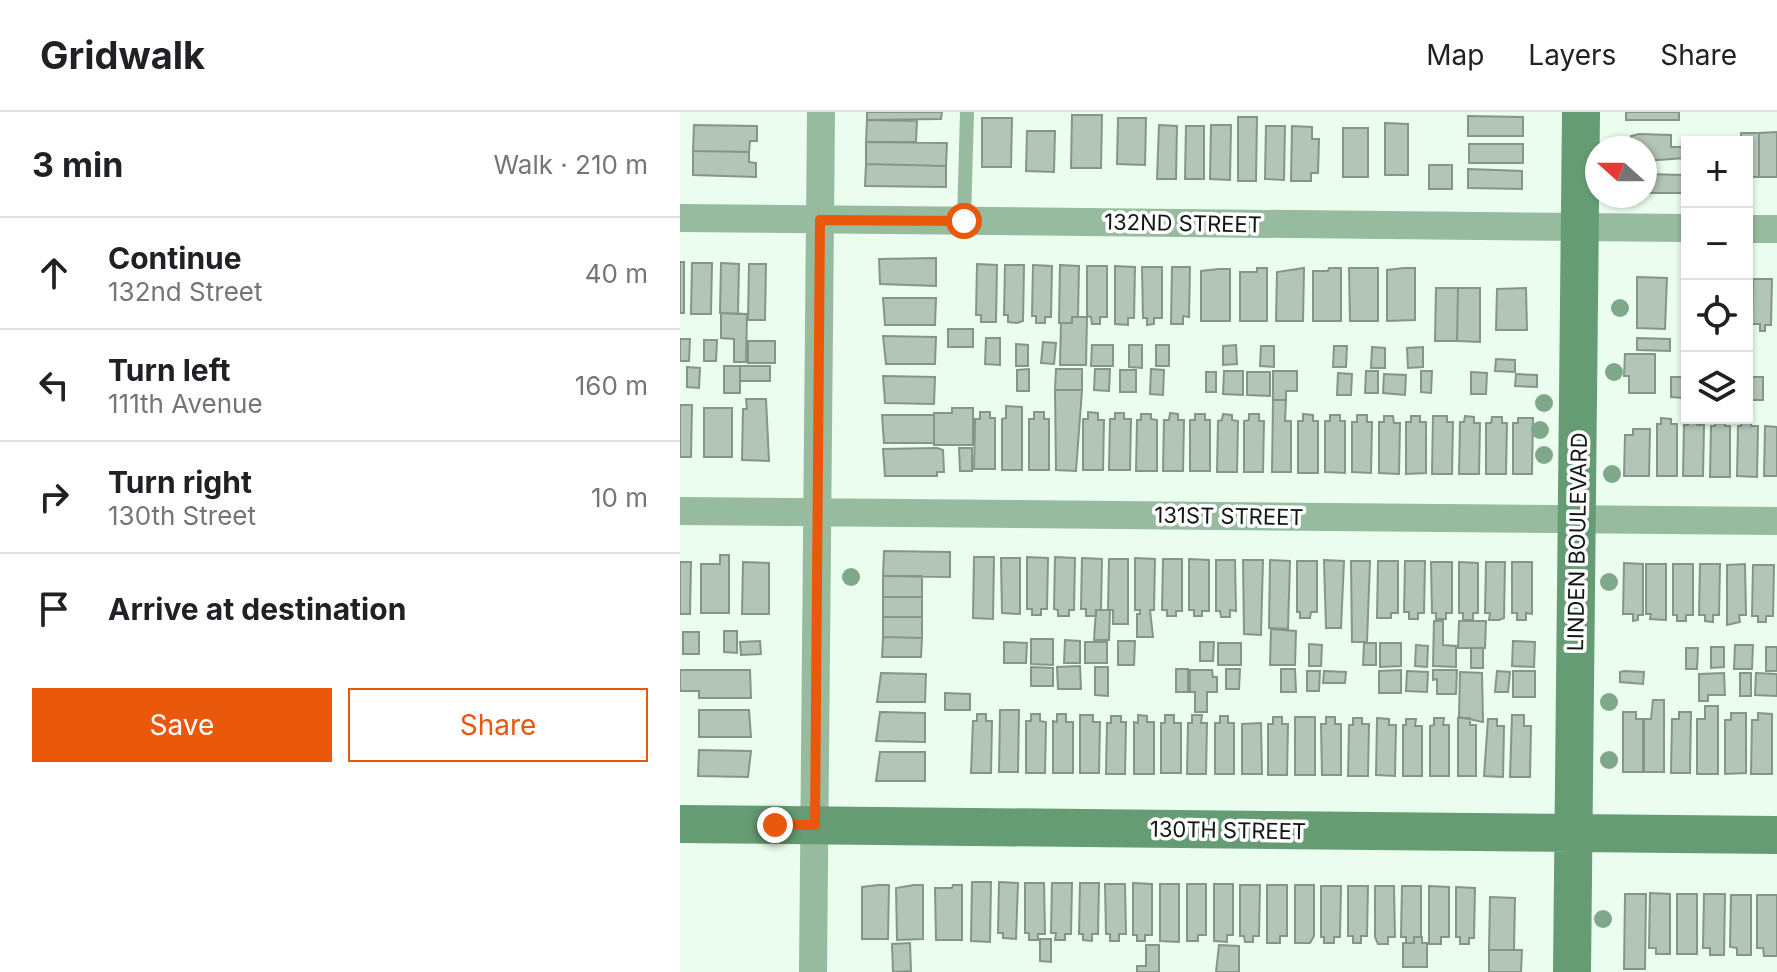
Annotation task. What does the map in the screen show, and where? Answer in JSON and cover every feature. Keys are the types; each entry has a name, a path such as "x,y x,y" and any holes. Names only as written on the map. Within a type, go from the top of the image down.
{"street":[{"path":"813,972 821,112"},
{"name":"LINDEN BOULEVARD","path":"1572,972 1581,112"},
{"name":"132ND STREET","path":"680,218 1681,228"},
{"path":"1753,229 1777,229"},
{"name":"131ST STREET","path":"680,511 1777,521"},
{"name":"130TH STREET","path":"680,824 1777,835"}],"lane":[{"path":"964,221 967,112"}],"building":[{"path":"867,112 942,112 941,119 867,120"},
{"path":"1626,112 1679,112 1679,120 1626,120"},
{"path":"1072,115 1102,115 1101,168 1071,168"},
{"path":"1468,116 1523,117 1523,136 1468,136"},
{"path":"1238,117 1257,117 1256,181 1238,181"},
{"path":"982,118 1012,118 1011,167 982,167"},
{"path":"1118,118 1146,118 1145,165 1117,164"},
{"path":"867,120 917,121 916,142 866,142"},
{"path":"1385,123 1408,124 1408,175 1385,175"},
{"path":"694,125 757,126 757,141 750,141 749,152 693,151"},
{"path":"1159,125 1177,126 1176,179 1157,179"},
{"path":"1211,125 1231,125 1230,180 1210,179"},
{"path":"1186,126 1204,126 1204,179 1185,179"},
{"path":"1266,126 1285,126 1284,180 1265,179"},
{"path":"1292,126 1312,127 1312,139 1319,139 1318,173 1311,173 1311,181 1291,181"},
{"path":"1343,128 1368,128 1368,177 1343,177"},
{"path":"1027,131 1055,131 1054,172 1026,171"},
{"path":"1777,132 1777,177 1759,177 1759,133"},
{"path":"1741,133 1759,133 1759,177 1753,177 1753,136 1741,136"},
{"path":"1671,135 1671,147 1681,147 1681,158 1657,160 1657,136 1631,136"},
{"path":"866,142 947,143 946,166 866,164"},
{"path":"1469,144 1523,144 1523,163 1469,163"},
{"path":"693,151 749,152 749,162 756,163 756,177 693,175"},
{"path":"866,164 946,166 946,187 865,186"},
{"path":"1429,165 1452,165 1452,189 1429,189"},
{"path":"1468,169 1522,171 1522,189 1468,188"},
{"path":"1657,174 1681,175 1681,193 1657,193"},
{"path":"936,258 936,286 880,284 879,259"},
{"path":"680,262 684,262 684,313 680,313"},
{"path":"692,263 712,263 711,314 691,314"},
{"path":"721,263 739,264 738,314 720,313"},
{"path":"749,264 766,264 765,320 748,320"},
{"path":"977,264 997,265 996,322 981,322 981,315 976,315"},
{"path":"1005,265 1024,265 1023,321 1017,323 1008,322 1008,315 1004,315"},
{"path":"1033,265 1052,266 1051,317 1045,317 1045,323 1036,323 1036,316 1032,316"},
{"path":"1060,265 1079,266 1078,317 1072,317 1072,323 1059,323"},
{"path":"1087,266 1107,266 1107,317 1100,317 1100,324 1092,324 1091,317 1087,316"},
{"path":"1115,266 1135,267 1134,318 1128,318 1128,325 1115,324"},
{"path":"1142,267 1162,267 1162,318 1154,318 1154,324 1147,325 1147,318 1143,318"},
{"path":"1172,267 1190,267 1189,317 1183,316 1183,324 1171,324"},
{"path":"1257,268 1267,268 1267,321 1240,321 1240,272 1257,272"},
{"path":"1304,268 1303,321 1276,321 1277,272"},
{"path":"1329,268 1341,268 1341,321 1313,321 1313,271 1328,271"},
{"path":"1349,268 1378,268 1378,321 1350,321"},
{"path":"1415,268 1415,320 1387,321 1387,270"},
{"path":"1230,269 1230,321 1201,321 1201,271"},
{"path":"1637,277 1667,278 1665,329 1637,328"},
{"path":"1753,279 1772,279 1771,325 1765,325 1765,331 1760,331 1760,324 1753,324"},
{"path":"1436,288 1458,288 1457,341 1435,341"},
{"path":"1458,288 1480,288 1480,342 1457,341"},
{"path":"1526,288 1527,330 1496,330 1497,289"},
{"path":"883,298 936,298 935,325 885,325"},
{"path":"721,313 747,314 746,362 734,362 734,339 721,338"},
{"path":"1072,317 1087,317 1086,365 1060,365 1061,323 1072,323"},
{"path":"948,329 973,329 973,347 948,347"},
{"path":"883,336 936,337 935,364 886,364"},
{"path":"986,338 1000,338 1000,365 985,364"},
{"path":"1637,338 1670,339 1670,351 1637,350"},
{"path":"680,339 690,339 689,361 680,361"},
{"path":"704,340 717,340 716,361 704,361"},
{"path":"748,341 775,341 775,363 748,363"},
{"path":"1043,342 1056,343 1054,364 1041,363"},
{"path":"1016,344 1028,345 1028,366 1016,366"},
{"path":"1092,345 1113,345 1113,366 1091,366"},
{"path":"1129,345 1142,345 1142,368 1129,367"},
{"path":"1156,345 1169,345 1169,366 1156,366"},
{"path":"1236,345 1237,364 1223,365 1223,346"},
{"path":"1261,346 1274,346 1274,367 1260,366"},
{"path":"1334,346 1347,346 1346,367 1333,367"},
{"path":"1372,347 1385,348 1385,368 1371,368"},
{"path":"1423,347 1423,367 1408,368 1407,348"},
{"path":"1625,354 1655,354 1655,393 1629,393 1629,376 1624,376"},
{"path":"1496,359 1515,360 1515,372 1495,371"},
{"path":"724,366 740,366 740,393 724,393"},
{"path":"740,366 770,366 770,381 740,381"},
{"path":"687,367 700,368 699,388 687,387"},
{"path":"1029,369 1029,391 1017,391 1017,370"},
{"path":"1056,369 1082,369 1082,390 1055,390"},
{"path":"1095,369 1110,369 1109,391 1094,390"},
{"path":"1151,369 1164,370 1163,395 1150,394"},
{"path":"1120,370 1136,370 1136,392 1120,392"},
{"path":"1224,371 1243,371 1243,395 1223,394"},
{"path":"1273,371 1297,371 1297,391 1286,391 1286,400 1273,400"},
{"path":"1366,371 1378,371 1378,393 1365,393"},
{"path":"1421,371 1432,371 1431,393 1421,392"},
{"path":"1206,372 1216,372 1216,392 1206,392"},
{"path":"1247,372 1270,372 1270,396 1247,395"},
{"path":"1471,372 1487,373 1486,394 1471,394"},
{"path":"1338,373 1352,374 1351,395 1337,395"},
{"path":"1384,374 1406,375 1405,395 1383,393"},
{"path":"1516,374 1537,375 1537,387 1515,386"},
{"path":"883,376 935,377 934,404 885,403"},
{"path":"1671,377 1681,377 1681,398 1671,397"},
{"path":"1753,377 1763,377 1763,400 1753,400"},
{"path":"1055,390 1082,390 1076,471 1056,470"},
{"path":"746,399 766,399 769,461 742,460"},
{"path":"1273,400 1286,400 1285,421 1291,421 1291,472 1272,472"},
{"path":"680,405 692,405 691,457 680,457"},
{"path":"1006,406 1022,407 1022,470 1002,470 1002,419 1006,418"},
{"path":"704,408 732,408 732,457 704,457"},
{"path":"952,408 973,408 973,445 934,445 934,413 952,413"},
{"path":"980,412 990,412 990,418 995,418 995,469 974,469 975,419 980,419"},
{"path":"1034,412 1044,412 1044,419 1049,419 1049,470 1029,470 1029,419 1034,419"},
{"path":"1088,412 1098,413 1098,420 1104,420 1103,470 1083,470 1083,419 1088,419"},
{"path":"1115,413 1124,413 1124,419 1131,419 1130,470 1109,470 1110,419 1115,419"},
{"path":"1170,413 1178,414 1178,420 1184,420 1183,471 1163,471 1164,420 1169,420"},
{"path":"1141,414 1151,414 1151,419 1157,420 1157,471 1136,471 1137,420 1141,420"},
{"path":"1195,414 1205,414 1205,420 1210,420 1210,471 1190,471 1190,420 1195,420"},
{"path":"1223,414 1232,415 1232,420 1238,421 1237,472 1217,472 1218,421 1222,420"},
{"path":"1249,414 1259,414 1259,421 1264,421 1263,472 1244,472 1244,421 1249,420"},
{"path":"1303,414 1313,415 1313,421 1318,421 1318,473 1298,473 1298,421 1303,421"},
{"path":"882,415 934,415 934,443 884,443"},
{"path":"1330,415 1340,415 1340,421 1345,421 1345,473 1325,472 1325,421 1330,421"},
{"path":"1357,415 1367,415 1367,422 1372,422 1371,473 1352,472 1352,422 1357,422"},
{"path":"1384,416 1393,416 1394,423 1400,423 1399,474 1379,473 1379,422 1384,422"},
{"path":"1411,416 1420,416 1420,422 1426,422 1426,473 1406,474 1406,422 1411,422"},
{"path":"1433,416 1447,416 1447,422 1453,422 1452,474 1432,474"},
{"path":"1465,416 1474,417 1474,423 1480,423 1479,474 1459,474 1460,422 1464,422"},
{"path":"1492,417 1502,417 1502,423 1507,423 1506,474 1486,474 1486,423 1491,423"},
{"path":"1518,418 1533,418 1532,474 1513,474 1513,423 1518,423"},
{"path":"1661,418 1671,419 1671,424 1677,424 1677,476 1657,476 1657,424 1661,424"},
{"path":"1684,425 1704,425 1703,476 1683,476"},
{"path":"1711,426 1730,426 1730,477 1710,477"},
{"path":"1738,426 1758,426 1757,477 1737,476"},
{"path":"1765,426 1777,427 1777,476 1764,476"},
{"path":"1633,429 1650,429 1649,476 1624,476 1625,435 1633,435"},
{"path":"959,448 972,448 972,471 960,471"},
{"path":"883,449 943,450 944,472 937,472 937,476 885,476"},
{"path":"884,551 950,552 950,577 883,576"},
{"path":"720,555 729,555 729,613 701,613 701,564 720,564"},
{"path":"974,557 994,557 993,619 973,618"},
{"path":"1027,557 1048,558 1047,609 1041,609 1041,615 1032,615 1032,609 1027,609"},
{"path":"1055,557 1075,558 1074,610 1069,610 1069,616 1058,616 1058,610 1054,609"},
{"path":"1001,558 1020,558 1020,614 1002,613"},
{"path":"1082,558 1102,559 1101,610 1096,610 1096,616 1086,616 1086,609 1081,609"},
{"path":"1135,558 1155,559 1154,610 1150,610 1153,637 1137,637 1137,614 1140,610 1135,610"},
{"path":"1109,559 1128,559 1128,624 1113,624 1113,610 1108,610"},
{"path":"1163,559 1182,559 1182,611 1176,611 1176,616 1167,616 1167,610 1162,610"},
{"path":"1189,559 1209,560 1209,611 1202,611 1202,616 1194,616 1194,610 1189,610"},
{"path":"1216,560 1235,560 1236,611 1230,610 1230,617 1221,617 1220,611 1216,611"},
{"path":"1243,560 1263,560 1261,635 1244,634"},
{"path":"1270,560 1290,561 1288,629 1269,628"},
{"path":"1324,560 1344,561 1341,628 1326,628"},
{"path":"1297,561 1317,561 1317,612 1311,612 1310,618 1300,618 1300,612 1297,612"},
{"path":"1351,561 1370,561 1367,642 1352,642"},
{"path":"1378,561 1398,561 1398,613 1391,613 1391,618 1377,618"},
{"path":"1405,561 1425,561 1424,613 1418,613 1418,619 1409,619 1409,612 1404,612"},
{"path":"680,562 691,562 690,614 680,614"},
{"path":"743,562 769,563 769,614 742,614"},
{"path":"1431,562 1452,562 1452,613 1446,613 1446,619 1436,619 1436,613 1432,613"},
{"path":"1459,562 1478,563 1478,613 1473,613 1473,620 1463,620 1463,613 1459,613"},
{"path":"1486,562 1505,562 1504,618 1499,620 1489,620 1490,613 1485,613"},
{"path":"1512,562 1532,562 1532,614 1526,613 1526,620 1517,620 1517,613 1512,613"},
{"path":"1624,563 1643,564 1643,615 1638,615 1638,620 1633,621 1633,614 1623,614"},
{"path":"1646,564 1666,564 1666,620 1650,619 1651,614 1646,614"},
{"path":"1673,564 1693,564 1693,615 1686,615 1686,621 1677,621 1677,615 1673,615"},
{"path":"1700,564 1720,564 1719,615 1713,615 1713,622 1705,621 1705,615 1699,615"},
{"path":"1745,564 1746,615 1739,615 1740,622 1727,625 1727,565"},
{"path":"1753,565 1774,565 1773,616 1766,616 1766,622 1758,622 1758,616 1752,616"},
{"path":"883,576 922,576 922,597 883,597"},
{"path":"883,597 922,597 922,617 883,617"},
{"path":"1096,610 1110,610 1109,640 1094,640"},
{"path":"883,617 922,617 922,638 883,637"},
{"path":"1434,621 1443,621 1443,645 1456,646 1456,667 1433,666"},
{"path":"1459,621 1486,621 1485,648 1458,648"},
{"path":"1271,629 1296,631 1295,665 1270,665"},
{"path":"724,631 737,631 737,653 724,652"},
{"path":"683,632 699,632 699,654 683,654"},
{"path":"883,637 922,638 921,657 882,657"},
{"path":"1031,639 1053,639 1053,665 1031,664"},
{"path":"1065,640 1080,641 1080,663 1064,663"},
{"path":"760,641 761,654 741,655 740,642"},
{"path":"1118,641 1135,641 1134,665 1118,665"},
{"path":"1513,641 1535,642 1534,667 1512,666"},
{"path":"1004,642 1027,643 1026,663 1004,663"},
{"path":"1085,642 1107,642 1107,663 1085,663"},
{"path":"1200,642 1214,642 1213,661 1200,661"},
{"path":"1218,643 1241,643 1241,665 1218,665"},
{"path":"1364,643 1376,643 1376,665 1363,665"},
{"path":"1380,643 1401,643 1401,666 1380,667"},
{"path":"1309,644 1322,645 1321,666 1309,666"},
{"path":"1416,645 1428,646 1427,667 1415,666"},
{"path":"1735,645 1753,645 1752,669 1734,669"},
{"path":"1711,647 1724,647 1724,667 1711,668"},
{"path":"1766,647 1777,647 1777,671 1766,671"},
{"path":"1471,648 1483,648 1483,668 1471,668"},
{"path":"1686,648 1698,648 1697,669 1686,669"},
{"path":"1080,666 1081,689 1058,689 1057,667"},
{"path":"1031,667 1053,668 1053,686 1031,686"},
{"path":"1095,667 1108,667 1108,696 1095,695"},
{"path":"1176,669 1188,669 1188,692 1176,692"},
{"path":"1226,669 1240,669 1239,689 1226,689"},
{"path":"1281,669 1295,669 1296,692 1281,692"},
{"path":"680,670 750,670 751,698 699,698 699,691 680,691"},
{"path":"1190,670 1212,670 1213,677 1217,677 1217,692 1207,692 1207,712 1195,712 1195,692 1190,692"},
{"path":"1401,670 1401,693 1379,693 1379,671"},
{"path":"1433,670 1457,670 1456,694 1437,694 1437,679 1433,680"},
{"path":"1307,671 1320,671 1319,691 1307,691"},
{"path":"1324,671 1346,672 1345,683 1323,683"},
{"path":"1407,671 1428,672 1427,692 1406,691"},
{"path":"1497,671 1510,672 1508,692 1495,692"},
{"path":"1513,671 1535,671 1535,697 1513,697"},
{"path":"1460,672 1482,673 1483,722 1459,717"},
{"path":"1620,672 1644,672 1643,684 1620,682"},
{"path":"881,673 926,674 925,702 877,702"},
{"path":"1724,673 1725,695 1708,695 1708,701 1699,701 1699,674"},
{"path":"1740,673 1751,673 1751,696 1740,696"},
{"path":"1756,673 1777,674 1777,696 1755,695"},
{"path":"945,693 970,694 970,710 945,710"},
{"path":"1653,700 1664,700 1664,772 1644,772 1644,719 1651,719"},
{"path":"1705,706 1718,706 1718,774 1697,774 1697,719 1705,719"},
{"path":"699,710 749,710 751,737 699,737"},
{"path":"1000,710 1019,710 1018,772 999,772"},
{"path":"880,712 925,713 925,742 876,741"},
{"path":"1623,712 1636,712 1636,719 1643,719 1643,772 1623,772"},
{"path":"1679,712 1691,712 1690,773 1671,773 1672,719 1679,719"},
{"path":"1731,713 1746,713 1746,773 1725,774 1725,720 1731,720"},
{"path":"1758,713 1772,714 1772,774 1751,774 1752,720 1758,720"},
{"path":"977,714 986,714 986,721 992,721 991,773 971,773 973,721 977,721"},
{"path":"1031,714 1040,714 1040,721 1046,722 1045,773 1026,773 1026,721 1031,721"},
{"path":"1057,714 1066,714 1066,722 1073,722 1073,773 1053,773 1053,721 1057,722"},
{"path":"1080,715 1093,715 1093,722 1100,722 1099,773 1080,773"},
{"path":"1138,715 1147,716 1147,722 1154,722 1154,774 1134,774 1134,722 1138,723"},
{"path":"1165,715 1174,715 1174,723 1181,723 1181,773 1161,773 1161,723 1165,723"},
{"path":"1192,715 1202,715 1201,723 1207,723 1206,774 1187,774 1188,723 1192,723"},
{"path":"1512,715 1524,715 1524,726 1531,726 1530,777 1510,777"},
{"path":"1111,716 1121,716 1121,722 1126,722 1125,774 1106,774 1107,723 1111,723"},
{"path":"1220,716 1228,716 1228,723 1234,723 1234,774 1215,774 1215,723 1220,723"},
{"path":"1273,717 1282,717 1282,724 1288,724 1287,775 1268,775 1268,724 1273,724"},
{"path":"1295,717 1315,717 1315,775 1295,775"},
{"path":"1326,717 1335,717 1335,724 1341,724 1341,775 1322,775 1321,724 1326,724"},
{"path":"1353,718 1362,718 1362,724 1369,724 1368,776 1348,776 1349,725 1353,725"},
{"path":"1377,718 1389,719 1389,725 1396,725 1395,776 1376,775"},
{"path":"1434,718 1444,718 1443,725 1449,725 1449,776 1430,776 1430,726 1434,725"},
{"path":"1458,718 1470,718 1470,725 1476,725 1476,776 1458,776"},
{"path":"1406,719 1416,719 1415,726 1422,726 1422,776 1403,776 1403,725 1406,725"},
{"path":"1488,719 1497,719 1497,726 1504,726 1503,777 1484,776"},
{"path":"1261,723 1262,774 1242,774 1242,724"},
{"path":"699,750 751,751 748,777 698,776"},
{"path":"880,752 925,752 925,781 876,781"},
{"path":"972,882 991,882 990,942 971,941"},
{"path":"999,882 1018,883 1016,939 1003,938 1003,933 998,933"},
{"path":"1025,883 1044,883 1045,934 1038,934 1038,940 1029,940 1029,933 1025,933"},
{"path":"1052,883 1072,883 1071,934 1065,934 1065,940 1055,940 1056,933 1051,933"},
{"path":"1080,883 1099,883 1098,934 1092,934 1092,941 1083,940 1083,934 1079,934"},
{"path":"1133,883 1152,884 1152,935 1145,935 1145,941 1137,941 1137,935 1133,935"},
{"path":"1105,884 1125,884 1126,934 1119,934 1119,941 1110,941 1110,934 1106,934"},
{"path":"1160,884 1179,884 1179,942 1160,941"},
{"path":"1187,884 1206,884 1206,935 1198,935 1198,941 1187,941"},
{"path":"1214,884 1233,884 1233,935 1227,935 1227,942 1214,941"},
{"path":"889,885 888,939 862,939 862,887"},
{"path":"923,885 923,939 897,940 896,888"},
{"path":"953,885 962,885 962,940 936,940 935,888 952,888"},
{"path":"1240,885 1260,885 1259,936 1253,936 1253,942 1245,942 1244,936 1240,936"},
{"path":"1267,885 1287,885 1287,936 1280,936 1280,943 1267,943"},
{"path":"1295,885 1314,885 1314,936 1310,943 1295,943"},
{"path":"1321,886 1341,886 1340,937 1334,937 1334,943 1324,943 1324,937 1321,937"},
{"path":"1348,886 1368,886 1367,936 1361,936 1361,943 1353,943 1353,936 1348,936"},
{"path":"1375,886 1394,886 1395,937 1388,937 1388,944 1378,944 1375,937"},
{"path":"1402,886 1421,886 1421,937 1414,937 1414,943 1406,943 1406,937 1401,937"},
{"path":"1429,886 1449,887 1449,937 1441,937 1441,944 1429,944"},
{"path":"1456,887 1475,888 1474,938 1469,938 1469,944 1460,944 1460,937 1456,937"},
{"path":"1650,893 1670,894 1670,954 1656,954 1656,948 1649,948"},
{"path":"1625,894 1646,894 1645,969 1624,969"},
{"path":"1677,894 1697,894 1697,954 1677,954"},
{"path":"1704,894 1725,894 1724,955 1710,955 1710,948 1703,948"},
{"path":"1731,895 1751,895 1751,955 1737,955 1737,948 1730,947"},
{"path":"1757,895 1777,895 1777,956 1764,956 1763,948 1757,948"},
{"path":"1490,897 1515,898 1514,950 1489,950"},
{"path":"1414,937 1422,937 1422,943 1427,943 1427,967 1403,967 1403,943 1414,943"},
{"path":"1040,939 1051,939 1051,962 1040,961"},
{"path":"910,943 911,971 893,972 892,944"},
{"path":"1146,945 1159,945 1159,972 1137,972 1137,966 1146,966"},
{"path":"1219,945 1239,946 1239,972 1216,972"},
{"path":"1489,950 1522,950 1521,972 1489,972"}],"route":[{"path":"775,825 815,825 820,220 964,221"}]}
